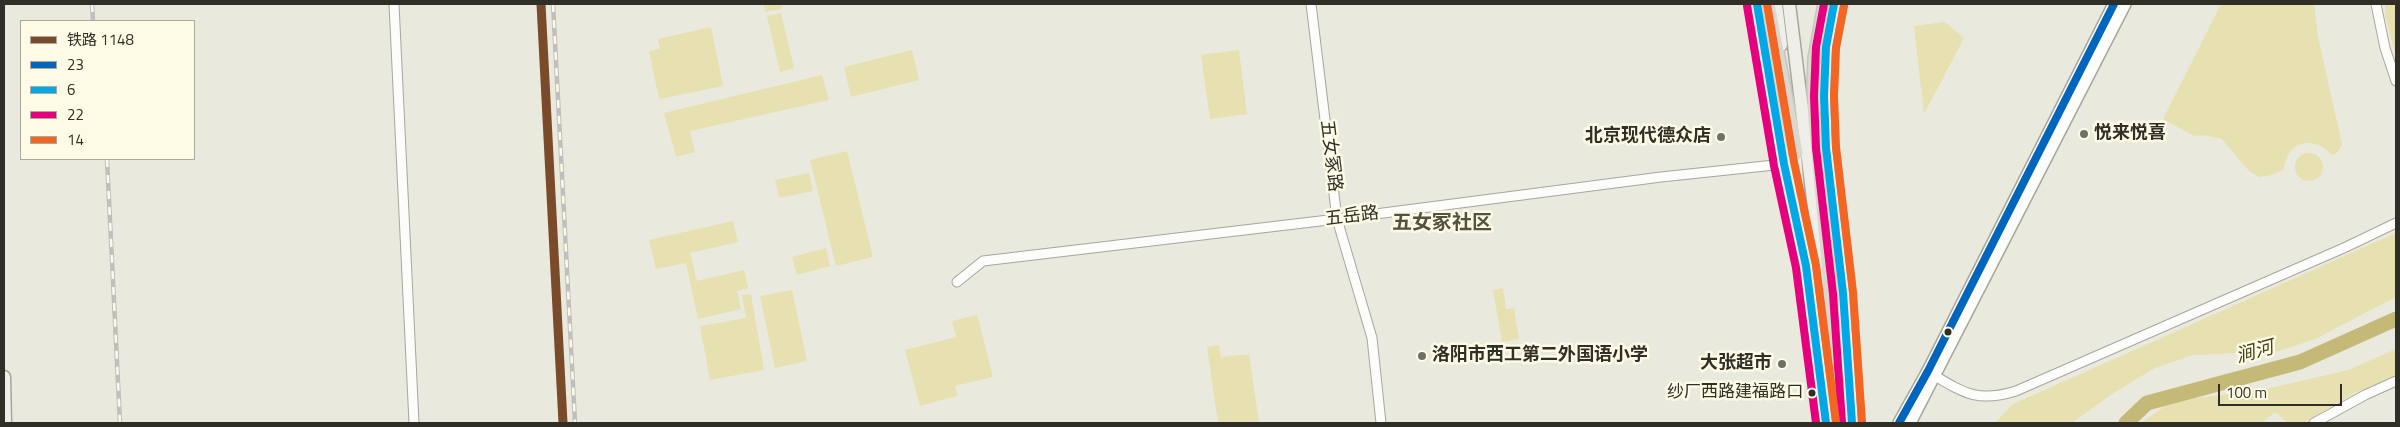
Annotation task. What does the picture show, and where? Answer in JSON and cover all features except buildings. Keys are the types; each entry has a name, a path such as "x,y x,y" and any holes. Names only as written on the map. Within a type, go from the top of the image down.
{"highway":[{"path":"1822,4 1816,58 1816,120 1829,262 1838,402"},
{"path":"1816,58 1826,4"},
{"path":"1767,5 1790,158"}],"main road":[{"path":"1788,4 1842,423"},
{"path":"1834,4 1826,47 1825,130 1843,293 1852,423"},
{"path":"1790,158 1826,423"},
{"path":"4,377 5,423"}],"street":[{"path":"394,4 414,423"},
{"name":"五女冢路","path":"1311,4 1337,219 1372,338 1381,423"},
{"path":"1910,423 1932,373 2114,4"},
{"path":"1899,423 1932,373 2125,4"},
{"path":"2376,4 2385,48 2396,81"},
{"name":"五岳路","path":"957,282 983,261 1337,219 1790,158"},
{"path":"1932,373 1978,397 1995,398 2016,392 2346,247 2396,223"},
{"path":"2314,423 2365,395 2396,382"}],"shaded area":[{"path":"764,4 781,4 782,9 765,12"},
{"path":"2221,4 2314,4 2318,37 2342,144 2338,152 2332,155 2317,145 2310,143 2302,144 2290,152 2284,169 2272,175 2259,177 2249,171 2222,139 2204,135 2194,136 2163,119"},
{"path":"2385,4 2396,4 2396,56 2385,15"},
{"path":"781,13 794,68 780,72 767,16"},
{"path":"1945,22 1964,38 1924,114 1914,26"},
{"path":"711,27 723,86 659,99 649,51 660,49 658,39"},
{"path":"912,50 919,80 851,97 844,67"},
{"path":"1239,50 1247,114 1210,119 1201,55"},
{"path":"822,75 829,100 690,131 695,152 676,157 664,113"},
{"path":"847,151 873,257 836,266 810,160"},
{"path":"2309,153 2319,157 2323,167 2319,177 2309,181 2299,177 2295,167 2299,157"},
{"path":"809,173 813,191 779,198 775,180"},
{"path":"733,221 738,242 690,253 697,281 744,270 748,288 737,291 741,309 698,319 686,263 656,269 649,240"},
{"path":"2396,233 2396,297 2315,339 2279,351 2193,355 2155,368 2112,394 2072,423 1995,423 2013,404"},
{"path":"826,248 830,266 797,275 792,257"},
{"path":"1503,288 1506,309 1514,308 1519,339 1502,342 1493,290"},
{"path":"792,290 807,361 775,368 760,296"},
{"path":"751,294 764,370 710,380 700,326 746,318 742,295"},
{"path":"977,315 993,377 955,386 957,396 920,406 905,350 956,337 952,321"},
{"path":"1219,345 1221,357 1249,354 1259,423 1218,423 1207,347"},
{"path":"2396,349 2396,376 2354,393 2303,423 2288,423 2275,412 2262,423 2141,423 2165,406 2188,399 2261,390 2348,370"}],"waterway":[{"name":"涧河","path":"2126,423 2147,403 2300,362 2396,319"}],"railway":[{"path":"92,4 93,20"},
{"path":"553,4 575,423"},
{"path":"107,160 120,423"}],"rail line":[{"name":"1148","path":"541,4 563,423"}],"transit line":[{"name":"6","path":"1757,4 1784,164 1806,266 1826,423"},
{"name":"14","path":"1767,4 1794,162 1816,265 1836,422"},
{"name":"22","path":"1824,4 1816,47 1814,96 1816,148 1833,294 1842,423"},
{"name":"6","path":"1834,4 1826,47 1824,96 1826,148 1843,293 1852,423"},
{"name":"23","path":"1899,423 1928,371 2114,4"},
{"name":"22","path":"1747,6 1774,166 1796,268 1816,423"},
{"name":"14","path":"1844,6 1836,48 1834,96 1836,147 1853,292 1862,422"}],"place":[{"name":"悦来悦喜","path":"2084,134"},
{"name":"北京现代德众店","path":"1721,137"},
{"name":"洛阳市西工第二外国语小学","path":"1422,356"},
{"name":"大张超市","path":"1782,364"},
{"name":"纱厂西路建福路口","path":"1812,393"}],"district":[{"name":"五女冢社区","path":"1442,224"}]}
